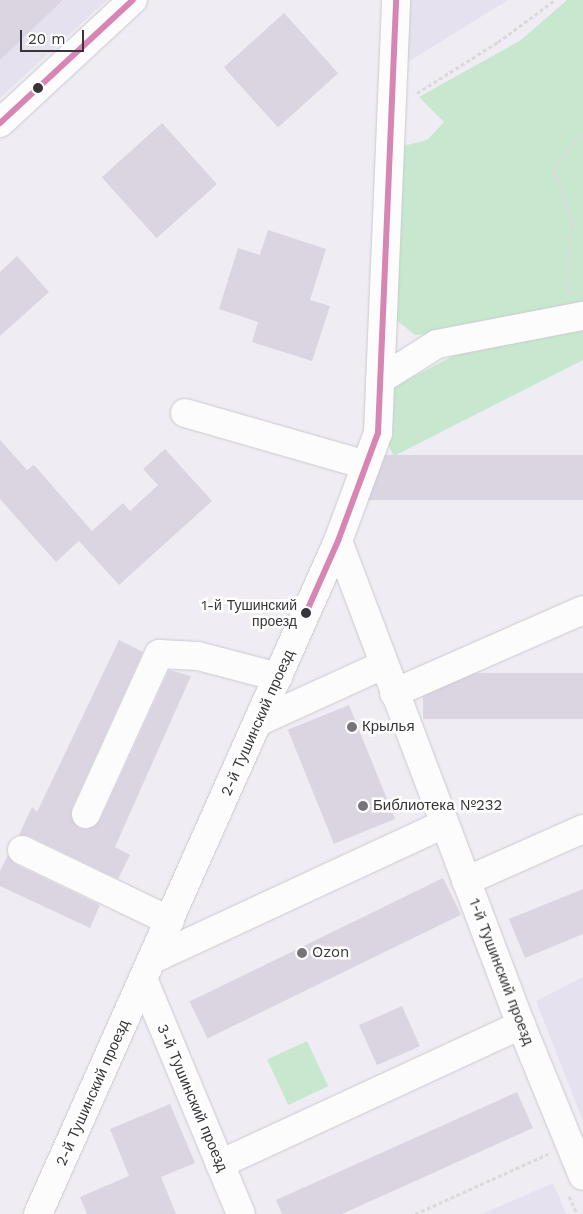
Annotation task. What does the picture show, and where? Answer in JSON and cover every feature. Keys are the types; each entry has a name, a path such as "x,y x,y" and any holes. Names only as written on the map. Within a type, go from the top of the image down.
{"street":[{"path":"0,123 133,0"},
{"name":"2-й Тушинский проезд","path":"38,1214 338,541 378,433 396,0"},
{"path":"380,380 437,344 583,316"},
{"path":"186,413 366,465"},
{"name":"1-й Тушинский проезд","path":"338,541 383,665 522,1025 574,1182"},
{"path":"394,693 583,610"},
{"path":"86,814 159,654 198,656 278,677"},
{"path":"258,722 383,665"},
{"path":"148,970 444,824"},
{"path":"466,881 583,829"},
{"path":"22,850 170,921"},
{"name":"3-й Тушинский проезд","path":"148,970 220,1164 241,1214"},
{"path":"220,1164 522,1025"}],"path":[{"path":"392,109 498,42 555,0"},
{"path":"583,132 553,167 572,221 567,290 583,295"},
{"path":"415,1214 552,1152 555,1161"},
{"path":"574,1182 577,1214"}],"shaded area":[{"path":"0,0 107,0 0,98"},
{"path":"405,0 508,0 403,65"},
{"path":"583,977 583,1121 536,1001"},
{"path":"553,1183 566,1214 482,1214"}],"green space":[{"path":"567,0 583,0 583,301 465,331 415,335 394,318 399,147 427,140 444,122 419,97 521,40"},
{"path":"583,324 583,360 394,456 383,436 386,391 453,356 514,335"},
{"path":"307,1041 328,1086 288,1105 267,1060"}],"building":[{"path":"0,0 63,0 0,60"},
{"path":"284,13 338,73 278,127 224,67"},
{"path":"162,123 217,184 157,238 102,177"},
{"path":"268,230 326,249 310,300 330,306 312,361 252,342 258,322 219,309 238,248 260,255"},
{"path":"17,256 49,292 0,336 0,272"},
{"path":"0,440 27,470 34,465 92,531 123,503 130,511 158,485 143,469 165,449 212,501 119,585 79,541 56,562 0,499"},
{"path":"366,455 583,455 583,500 366,500"},
{"path":"119,640 143,652 72,808 71,816 79,828 88,829 100,820 169,670 191,676 115,847 130,855 118,879 29,836 19,835 32,807 37,812"},
{"path":"423,673 583,673 583,719 423,719"},
{"path":"349,705 395,819 334,844 288,730"},
{"path":"8,855 15,864 100,905 90,928 0,886 0,871"},
{"path":"443,878 461,915 208,1038 190,1002"},
{"path":"583,889 583,934 525,958 509,919"},
{"path":"402,1006 420,1046 377,1065 359,1025"},
{"path":"517,1092 533,1128 342,1214 282,1214 276,1200"},
{"path":"170,1104 195,1163 161,1177 176,1214 87,1214 80,1197 129,1176 110,1129"}],"transit line":[{"path":"0,123 133,0"},
{"path":"306,613 338,541 378,433 396,0"}],"place":[{"name":"1-й Тушинский проезд","path":"306,613"},
{"name":"Крылья","path":"352,727"},
{"name":"Библиотека №232","path":"363,806"},
{"name":"Ozon","path":"302,953"}]}
